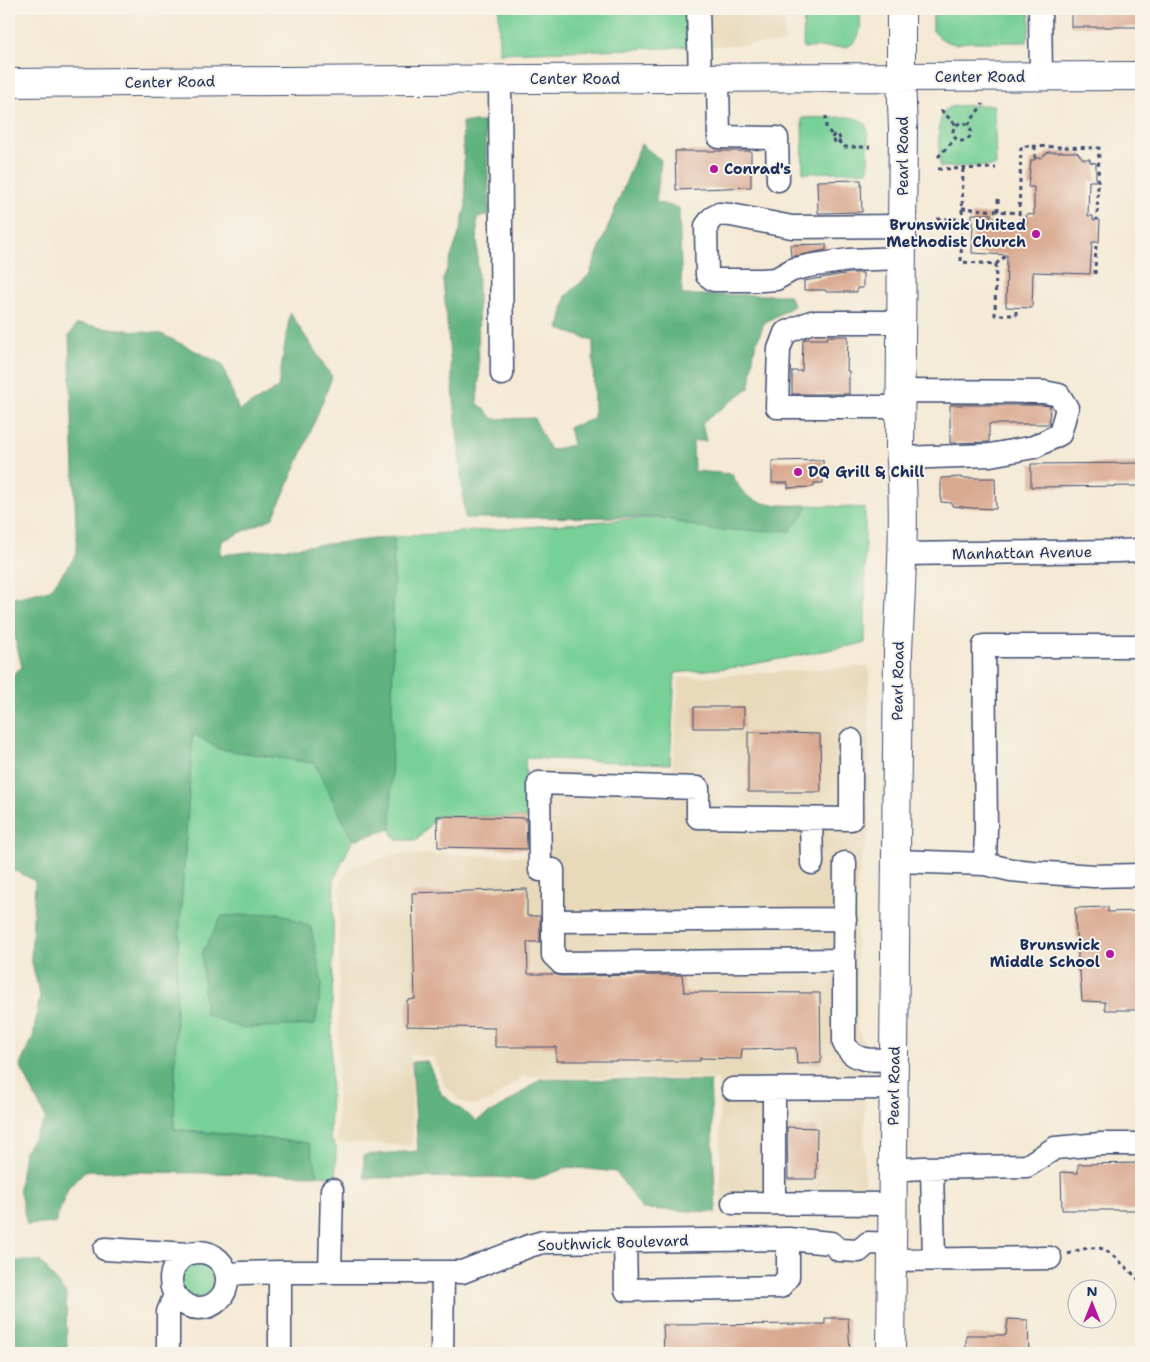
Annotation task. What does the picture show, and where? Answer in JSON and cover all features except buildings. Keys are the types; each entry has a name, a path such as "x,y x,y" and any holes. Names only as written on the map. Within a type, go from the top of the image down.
{"main road":[{"name":"Pearl Road","path":"891,1353 884,1249 893,1204 898,651 902,554 901,322 903,130 901,9"},
{"name":"Center Road","path":"9,83 1141,76"}],"street":[{"path":"698,9 719,137 777,138 778,180"},
{"path":"1040,9 1041,76"},
{"path":"500,79 502,374"},
{"path":"902,226 792,227 719,214 712,218 706,226 707,275 714,280 776,279 792,270 808,266 855,259 902,258"},
{"path":"901,322 811,322 785,333 778,349 777,407 1044,392 1059,395 1067,408 1060,434 1034,447 990,456 901,458"},
{"name":"Manhattan Avenue","path":"902,554 1119,552 1141,550"},
{"path":"985,864 984,646 1141,646"},
{"path":"844,960 561,963 553,955 553,921 539,783 698,788 698,817 851,819 851,740"},
{"path":"811,819 812,863"},
{"path":"896,861 985,864 1010,870 1039,873 1094,876 1141,875"},
{"path":"845,863 844,1043 852,1055 867,1060 895,1059"},
{"path":"553,921 845,919"},
{"path":"733,1089 894,1088"},
{"path":"778,1089 778,1203"},
{"path":"893,1170 1027,1166 1055,1148 1101,1144 1141,1144"},
{"path":"932,1168 934,1259"},
{"path":"330,1272 332,1190"},
{"path":"732,1203 893,1204"},
{"name":"Southwick Boulevard","path":"227,1275 280,1272 462,1272 543,1242 788,1239 831,1243 841,1236 861,1236 884,1249 934,1259 1050,1258"},
{"path":"626,1241 626,1290 780,1287 788,1277 788,1239"},
{"path":"104,1249 189,1254"},
{"path":"197,1252 205,1252 220,1260 227,1275 227,1285 224,1294 210,1306 191,1307 175,1295 172,1288 172,1271 176,1264 189,1254 197,1252"},
{"path":"280,1272 280,1353"},
{"path":"442,1353 443,1273"},
{"path":"168,1353 168,1312 175,1295"}],"path":[{"path":"968,124 983,104"},
{"path":"941,110 956,125"},
{"path":"826,116 826,128 833,136 833,140 838,141 845,147 870,147"},
{"path":"961,123 968,124 971,130 970,140 963,141 956,138 953,131 956,125 961,123"},
{"path":"938,157 956,138"},
{"path":"1035,146 1035,158"},
{"path":"1024,218 1019,218 1021,147 1035,146 1099,148 1096,220"},
{"path":"938,168 996,168"},
{"path":"963,168 960,262 996,264 1007,255"},
{"path":"998,199 998,211"},
{"path":"962,208 1019,213"},
{"path":"937,219 972,220"},
{"path":"1095,274 1096,242"},
{"path":"996,264 995,315 1016,316 1016,308"},
{"path":"1050,1258 1065,1256 1081,1249 1101,1248 1125,1265 1141,1282"}],"shaded area":[{"path":"692,9 784,9 785,43 693,47"},
{"path":"869,666 869,830 856,887 857,1029 863,1041 865,1104 863,1213 721,1210 719,1079 522,1076 493,1100 475,1105 460,1101 444,1085 434,1057 411,1055 413,1146 337,1142 340,882 351,867 398,854 532,856 531,769 672,775 679,678"}],"green space":[{"path":"499,9 688,9 688,46 499,53"},
{"path":"804,9 860,9 860,31 856,40 846,47 803,48"},
{"path":"933,9 1029,9 1030,25 1027,42 967,42 956,44 947,42 933,31"},
{"path":"994,105 996,166 940,167 939,134 945,110 953,106"},
{"path":"848,117 861,120 866,126 868,171 803,173 802,118"},
{"path":"462,122 485,122 490,214 477,218 479,379 477,402 494,419 534,418 550,450 573,445 569,427 594,419 593,341 559,329 566,296 589,275 641,144 661,160 656,202 679,208 682,295 789,295 794,306 764,323 754,350 750,387 702,423 706,441 693,441 694,471 732,474 746,495 762,503 808,505 803,515 790,531 712,530 659,517 465,518 443,280 460,231 466,205"},
{"path":"290,313 332,377 305,446 273,518 222,541 220,555 394,537 391,829 353,840 314,763 219,749 193,734 177,967 174,1129 309,1143 318,1175 85,1171 68,1188 55,1223 27,1225 19,1188 24,1152 46,1119 20,1065 33,1037 40,995 31,959 35,881 16,871 9,873 9,678 22,667 15,638 9,626 9,599 50,590 77,554 69,336 77,324 161,334 222,364 239,411 278,388"},
{"path":"808,505 865,508 865,643 737,667 675,673 670,764 525,758 528,818 437,816 417,840 396,840 385,818 391,743 394,537 659,517 712,530 803,515"},
{"path":"193,733 219,749 314,763 353,840 334,879 330,1138 336,1147 336,1177 318,1175 308,1143 174,1129 177,967"},
{"path":"279,913 311,927 322,984 315,1025 241,1028 205,1014 202,953 222,916"},
{"path":"427,1061 442,1095 476,1121 506,1104 540,1079 710,1081 716,1212 642,1209 616,1172 569,1167 532,1180 497,1177 364,1178 364,1155 418,1151 412,1062"},
{"path":"199,1260 212,1266 218,1279 212,1292 199,1298 186,1292 180,1279 186,1266"},
{"path":"9,1261 40,1261 66,1294 67,1353 9,1353"}],"place":[{"name":"Conrad's","path":"714,169"},
{"name":"Brunswick United Methodist Church","path":"1036,234"},
{"name":"DQ Grill & Chill","path":"798,472"},
{"name":"Brunswick Middle School","path":"1110,954"}]}
